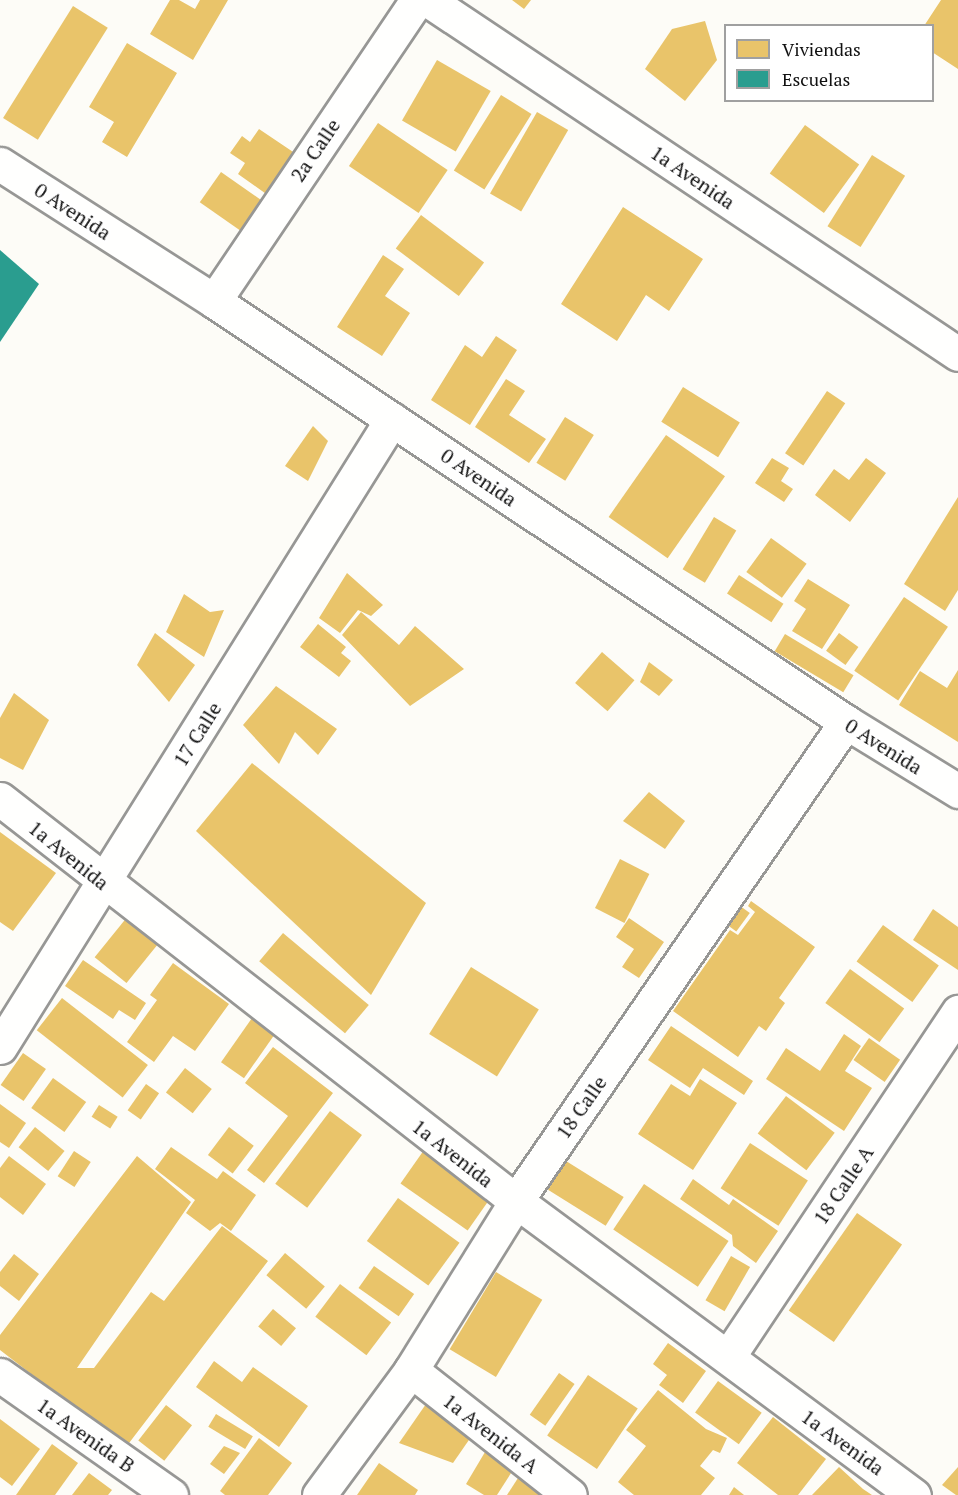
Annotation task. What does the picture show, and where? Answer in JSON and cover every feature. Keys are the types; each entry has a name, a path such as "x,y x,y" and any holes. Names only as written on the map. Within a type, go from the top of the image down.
{"street":[{"name":"2a Calle","path":"214,301 417,0"},
{"name":"1a Avenida","path":"428,0 958,354"},
{"name":"0 Avenida","path":"0,164 214,301 846,722 958,791"},
{"name":"17 Calle","path":"0,1047 104,884 392,419"},
{"name":"18 Calle","path":"319,1495 411,1370 516,1201 846,722"},
{"name":"1a Avenida","path":"0,799 104,884 516,1201 914,1495"},
{"name":"18 Calle A","path":"728,1357 958,1012"},
{"name":"1a Avenida A","path":"411,1370 570,1495"},
{"name":"1a Avenida B","path":"0,1375 171,1495"}],"building: Viviendas":[{"path":"170,0 179,0 195,9 200,0 228,0 193,60 150,34"},
{"path":"512,0 531,0 524,9"},
{"path":"941,0 958,0 958,69 934,53 934,24 925,24"},
{"path":"73,6 108,28 38,140 3,118"},
{"path":"705,21 717,60 685,101 645,69 672,29"},
{"path":"127,43 177,73 127,157 102,142 114,122 89,107"},
{"path":"437,60 491,91 456,152 402,121"},
{"path":"501,95 532,114 484,190 454,170"},
{"path":"537,112 568,130 521,211 490,193"},
{"path":"378,123 448,170 419,213 349,166"},
{"path":"805,125 859,164 824,213 770,174"},
{"path":"259,129 305,160 276,201 238,174 245,163 230,153 242,136 250,142"},
{"path":"872,155 905,176 861,247 827,226"},
{"path":"221,172 266,204 245,234 200,202"},
{"path":"623,207 703,259 669,311 646,295 617,341 561,304"},
{"path":"421,215 484,263 459,296 396,249"},
{"path":"383,255 404,269 385,296 410,313 382,356 337,327"},
{"path":"496,336 517,350 470,425 431,400 465,345 482,357"},
{"path":"506,379 525,391 509,415 546,439 529,463 475,427"},
{"path":"683,387 740,423 718,457 661,422"},
{"path":"827,391 845,403 803,465 785,453"},
{"path":"565,417 594,435 565,481 536,463"},
{"path":"313,426 328,441 308,481 285,466"},
{"path":"666,435 725,476 668,558 609,517"},
{"path":"772,458 789,468 781,481 793,489 784,502 755,483"},
{"path":"866,458 886,473 850,522 815,495 834,469 849,480"},
{"path":"958,497 958,590 945,611 904,584"},
{"path":"714,517 736,530 705,583 683,569"},
{"path":"771,538 807,564 782,598 746,572"},
{"path":"347,573 383,605 371,616 358,610 340,633 319,618"},
{"path":"739,575 783,604 771,622 727,593"},
{"path":"808,579 850,605 822,649 792,631 806,609 794,601"},
{"path":"184,594 210,612 224,610 204,657 166,632"},
{"path":"904,597 948,627 898,700 854,671"},
{"path":"361,612 399,645 415,626 464,669 410,706 342,635"},
{"path":"318,624 346,647 341,653 351,661 339,677 300,647"},
{"path":"155,633 195,665 169,702 137,665"},
{"path":"839,633 858,647 845,665 826,651"},
{"path":"785,634 854,675 843,692 775,651"},
{"path":"602,652 634,680 608,711 575,683"},
{"path":"649,662 673,680 659,696 640,682"},
{"path":"958,670 958,742 899,705 920,671 947,688"},
{"path":"276,686 337,729 318,755 295,732 279,764 243,725"},
{"path":"14,693 49,720 23,770 0,758 0,718"},
{"path":"252,763 426,903 371,995 196,831"},
{"path":"649,792 685,821 665,849 623,821"},
{"path":"0,832 56,873 13,931 0,922"},
{"path":"620,859 649,874 624,923 595,908"},
{"path":"732,900 750,913 736,932 718,919"},
{"path":"751,901 815,947 779,998 785,1003 766,1031 759,1026 738,1057 673,1011 730,930 738,935 755,912 748,906"},
{"path":"933,909 958,927 958,970 913,940"},
{"path":"128,916 160,942 127,983 95,957"},
{"path":"629,918 664,942 639,978 622,967 634,949 616,937"},
{"path":"883,925 939,966 912,1002 857,961"},
{"path":"283,933 369,1005 345,1033 259,961"},
{"path":"83,960 146,1003 135,1020 119,1010 113,1019 65,986"},
{"path":"173,963 229,1004 195,1051 173,1036 154,1062 127,1042 157,1000 150,995"},
{"path":"471,967 539,1009 497,1076 429,1034"},
{"path":"850,969 904,1008 880,1042 825,1003"},
{"path":"62,998 148,1065 123,1097 37,1030"},
{"path":"252,1018 275,1034 244,1078 221,1062"},
{"path":"671,1026 753,1081 744,1095 703,1068 690,1088 648,1060"},
{"path":"844,1034 861,1046 845,1071 872,1088 844,1131 766,1079 786,1048 820,1071"},
{"path":"869,1038 900,1060 885,1082 854,1060"},
{"path":"273,1047 333,1093 264,1183 247,1170 288,1116 245,1083"},
{"path":"23,1053 46,1069 24,1101 1,1085"},
{"path":"185,1068 212,1089 193,1113 166,1092"},
{"path":"53,1078 86,1102 64,1132 31,1108"},
{"path":"700,1079 737,1103 693,1170 638,1134 671,1084 690,1096"},
{"path":"146,1084 159,1093 141,1119 128,1110"},
{"path":"786,1096 835,1133 806,1170 758,1134"},
{"path":"0,1104 26,1123 9,1148 0,1142"},
{"path":"99,1105 118,1117 110,1129 92,1117"},
{"path":"330,1111 362,1135 307,1208 275,1184"},
{"path":"35,1127 65,1151 48,1171 19,1147"},
{"path":"229,1127 254,1146 233,1174 208,1155"},
{"path":"750,1143 808,1181 778,1226 721,1188"},
{"path":"171,1147 217,1179 223,1171 256,1195 231,1231 220,1223 210,1231 186,1213 195,1200 155,1169"},
{"path":"424,1150 491,1197 468,1231 400,1184"},
{"path":"74,1151 91,1162 74,1187 58,1176"},
{"path":"9,1156 46,1184 23,1215 0,1197 0,1168"},
{"path":"137,1156 191,1202 77,1368 94,1368 151,1292 164,1301 222,1226 268,1261 126,1447 0,1350 0,1335"},
{"path":"566,1161 624,1197 606,1226 548,1190"},
{"path":"693,1179 729,1205 733,1199 778,1231 756,1263 733,1246 732,1235 680,1199"},
{"path":"644,1184 729,1241 698,1287 613,1230"},
{"path":"398,1198 459,1243 428,1286 367,1241"},
{"path":"857,1213 902,1245 834,1342 789,1310"},
{"path":"285,1253 325,1286 306,1309 266,1275"},
{"path":"14,1254 39,1274 19,1301 0,1286 0,1272"},
{"path":"731,1256 750,1267 725,1311 706,1300"},
{"path":"374,1266 414,1294 399,1316 359,1288"},
{"path":"496,1272 542,1300 496,1377 450,1349"},
{"path":"340,1284 391,1323 366,1355 315,1317"},
{"path":"273,1309 296,1328 281,1346 258,1327"},
{"path":"668,1343 706,1371 683,1403 659,1385 667,1375 653,1364"},
{"path":"214,1361 242,1382 253,1367 308,1406 279,1447 196,1387"},
{"path":"559,1373 575,1384 545,1426 530,1415"},
{"path":"588,1375 638,1409 597,1469 547,1436"},
{"path":"718,1381 762,1413 739,1444 695,1413"},
{"path":"658,1390 706,1429 727,1438 720,1453 713,1450 700,1466 715,1478 701,1495 634,1495 618,1482 646,1446 626,1430"},
{"path":"426,1404 471,1437 453,1463 399,1443"},
{"path":"166,1405 192,1425 164,1461 138,1440"},
{"path":"216,1414 253,1436 245,1449 208,1427"},
{"path":"773,1417 826,1459 798,1495 778,1495 737,1463"},
{"path":"0,1419 40,1449 12,1486 0,1477"},
{"path":"259,1438 292,1463 268,1495 225,1495 220,1491"},
{"path":"52,1444 78,1463 55,1495 16,1495"},
{"path":"224,1446 240,1453 224,1474 210,1464"},
{"path":"485,1452 513,1470 497,1495 484,1495 466,1484"},
{"path":"379,1463 418,1490 415,1495 357,1495"},
{"path":"839,1467 863,1489 872,1495 812,1495"},
{"path":"958,1467 958,1495 956,1495 942,1485"},
{"path":"89,1473 112,1490 108,1495 72,1495"},
{"path":"518,1478 546,1495 507,1495"},
{"path":"734,1487 744,1495 729,1495"}],"building: Escuelas":[{"path":"0,250 39,284 0,342"}]}
